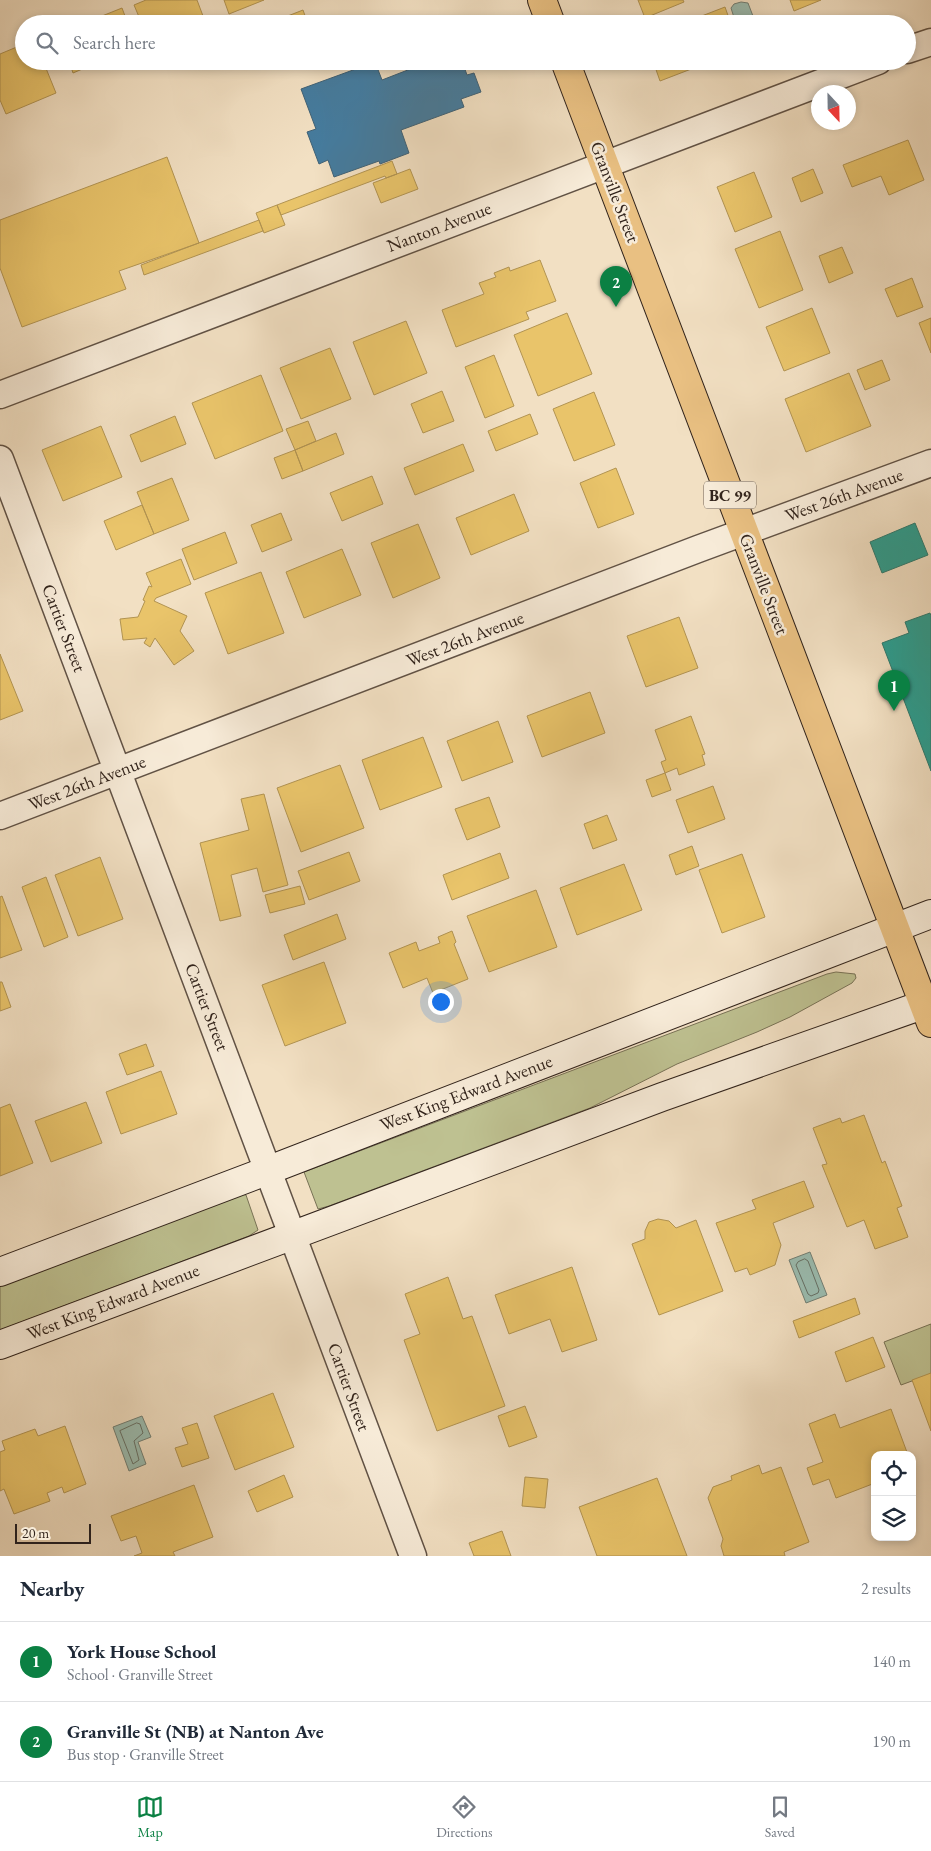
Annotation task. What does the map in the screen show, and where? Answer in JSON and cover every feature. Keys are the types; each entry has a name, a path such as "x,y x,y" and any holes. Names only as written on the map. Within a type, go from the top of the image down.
{"highway":[{"path":"542,0 548,15"},
{"name":"Granville Street","path":"569,70 895,928 929,1010"}],"main road":[{"name":"West King Edward Avenue","path":"0,1272 931,914"},
{"name":"West King Edward Avenue","path":"0,1344 662,1098 929,1010"}],"street":[{"path":"916,47 931,42"},
{"name":"Nanton Avenue","path":"0,395 854,70"},
{"name":"Cartier Street","path":"0,459 413,1556"},
{"name":"West 26th Avenue","path":"0,816 744,532 931,463"}],"green space":[{"path":"836,972 855,974 856,978 852,983 790,1017 677,1064 590,1108 318,1209 304,1172"},
{"path":"242,1194 246,1195 258,1230 249,1236 0,1330 0,1285"},
{"path":"931,1324 931,1374 901,1385 884,1342"}],"water":[{"path":"748,3 753,15 733,15 731,8 734,4"},
{"path":"810,1252 827,1295 806,1303 789,1260"},
{"path":"142,1416 151,1437 138,1442 146,1464 129,1471 113,1427"}],"building: Homes":[{"path":"146,0 197,0 203,15 138,15 134,5"},
{"path":"224,0 264,0 229,14"},
{"path":"638,0 683,0 684,2 652,15 644,15"},
{"path":"790,0 821,0 794,11"},
{"path":"725,7 728,15 704,15"},
{"path":"122,8 125,15 104,15"},
{"path":"303,10 305,15 290,15"},
{"path":"15,48 15,70 47,70 56,93 6,114 0,100 0,54"},
{"path":"656,70 689,70 660,81"},
{"path":"908,140 924,180 889,195 881,176 852,187 843,165"},
{"path":"167,157 199,243 119,271 126,289 22,327 0,268 0,220"},
{"path":"392,161 397,174 386,178 385,176 281,215 277,205"},
{"path":"410,169 418,189 381,203 373,183"},
{"path":"813,169 823,193 801,202 792,178"},
{"path":"754,172 772,217 735,232 717,187"},
{"path":"277,205 285,225 264,233 256,213"},
{"path":"259,220 263,231 144,275 141,265"},
{"path":"780,231 803,290 759,308 735,249"},
{"path":"842,247 853,273 829,283 819,256"},
{"path":"540,260 556,301 526,312 529,319 456,347 442,310 484,294 479,283 496,277 494,273 509,267 510,271"},
{"path":"912,278 923,307 897,317 885,289"},
{"path":"812,308 830,353 784,371 766,327"},
{"path":"567,313 592,374 538,396 514,335"},
{"path":"931,318 931,353 919,323"},
{"path":"406,321 427,373 374,395 353,342"},
{"path":"330,348 351,399 301,419 280,368"},
{"path":"494,355 514,406 485,418 465,367"},
{"path":"882,360 890,380 865,390 857,370"},
{"path":"849,373 871,426 806,452 785,399"},
{"path":"261,375 283,431 215,459 192,403"},
{"path":"442,391 454,421 423,433 411,404"},
{"path":"594,392 615,445 574,461 553,409"},
{"path":"530,414 538,434 496,451 488,431"},
{"path":"175,416 186,444 141,462 130,435"},
{"path":"308,421 316,441 295,450 286,429"},
{"path":"101,426 122,477 63,501 42,450"},
{"path":"336,433 344,454 303,471 295,450"},
{"path":"463,444 474,471 415,495 404,468"},
{"path":"295,450 303,471 282,479 274,458"},
{"path":"616,468 634,514 598,528 580,483"},
{"path":"372,476 383,504 342,521 330,493"},
{"path":"172,478 189,520 154,534 137,492"},
{"path":"514,494 529,531 471,555 456,518"},
{"path":"142,505 154,534 116,550 104,521"},
{"path":"281,513 292,540 262,552 251,525"},
{"path":"418,524 440,578 393,598 371,543"},
{"path":"225,532 237,563 194,580 182,549"},
{"path":"342,549 361,595 304,618 286,572"},
{"path":"181,559 191,584 156,598 154,601 187,616 180,631 194,651 174,665 155,638 150,647 144,643 147,638 123,640 120,619 138,617 149,586 152,587 146,573"},
{"path":"261,572 284,633 228,654 205,593"},
{"path":"679,617 698,668 646,687 627,636"},
{"path":"0,654 23,711 0,720"},
{"path":"590,692 605,733 542,757 527,716"},
{"path":"691,716 705,754 702,755 705,765 679,775 677,768 665,773 661,762 666,760 655,730"},
{"path":"498,721 513,762 462,781 447,741"},
{"path":"423,737 442,787 380,810 362,760"},
{"path":"340,765 364,828 301,852 277,788"},
{"path":"665,773 671,790 652,797 646,780"},
{"path":"713,786 725,819 688,833 676,800"},
{"path":"264,794 288,885 263,892 257,868 231,875 241,916 220,921 200,843 249,830 241,799"},
{"path":"489,797 500,827 467,840 455,809"},
{"path":"607,815 617,840 593,849 584,824"},
{"path":"692,846 699,866 676,875 669,855"},
{"path":"349,852 360,881 309,900 298,871"},
{"path":"500,853 509,878 452,900 443,875"},
{"path":"742,854 765,917 722,933 699,870"},
{"path":"100,857 123,919 78,936 55,875"},
{"path":"624,864 642,910 577,935 560,888"},
{"path":"46,877 68,937 44,947 22,887"},
{"path":"300,886 305,904 270,913 265,895"},
{"path":"536,890 557,947 489,972 467,916"},
{"path":"2,896 22,950 0,958 0,897"},
{"path":"337,914 346,939 293,960 284,935"},
{"path":"452,931 456,942 454,944 468,979 433,993 427,978 403,988 389,953 416,942 419,951 440,943 438,937"},
{"path":"324,962 346,1023 285,1046 262,985"},
{"path":"0,982 2,982 11,1007 0,1011"},
{"path":"146,1044 154,1066 127,1075 119,1054"},
{"path":"161,1071 177,1114 121,1134 106,1092"},
{"path":"86,1102 102,1143 51,1162 35,1121"},
{"path":"10,1104 33,1163 0,1176 0,1108"},
{"path":"864,1115 882,1163 885,1161 902,1206 897,1208 908,1237 875,1249 864,1220 847,1227 822,1165 827,1164 813,1128 840,1118 842,1123"},
{"path":"804,1181 814,1207 773,1223 781,1245 775,1265 750,1275 747,1268 735,1272 716,1223 756,1209 752,1200"},
{"path":"658,1219 669,1221 676,1228 696,1220 723,1291 659,1315 632,1244 645,1239 645,1231 649,1222"},
{"path":"572,1267 597,1340 562,1352 550,1319 509,1334 495,1295"},
{"path":"448,1277 463,1319 472,1316 505,1406 437,1431 404,1340 420,1334 405,1294"},
{"path":"855,1298 860,1314 799,1338 793,1321"},
{"path":"873,1337 885,1367 846,1382 835,1352"},
{"path":"931,1373 931,1431 912,1380"},
{"path":"273,1393 294,1447 235,1470 214,1416"},
{"path":"525,1406 537,1437 509,1447 498,1416"},
{"path":"891,1409 907,1451 871,1451 871,1485 836,1498 829,1479 813,1485 807,1468 823,1462 809,1424 835,1414 840,1428"},
{"path":"197,1423 209,1458 182,1467 175,1448 188,1444 182,1428"},
{"path":"65,1426 86,1484 64,1493 62,1487 47,1493 50,1501 14,1514 4,1489 0,1491 0,1452 5,1450 2,1441 35,1429 38,1436"},
{"path":"759,1465 762,1474 781,1467 809,1542 784,1552 785,1556 724,1556 721,1546 723,1539 708,1498 713,1487 732,1480 731,1476"},
{"path":"284,1475 293,1497 257,1512 248,1491"},
{"path":"525,1477 548,1479 545,1508 522,1506"},
{"path":"657,1478 687,1556 597,1556 579,1507"},
{"path":"194,1485 213,1537 173,1552 175,1556 134,1556 142,1553 136,1536 121,1541 111,1516"},
{"path":"502,1531 511,1556 474,1556 469,1543"}],"building: Schools":[{"path":"915,523 928,555 882,573 870,542"},
{"path":"930,613 931,771 882,643 909,633 905,622"}],"building: Public":[{"path":"353,70 378,70 382,80 408,70 465,70 467,75 474,73 481,92 461,99 464,107 401,130 409,153 380,164 379,161 334,177 328,160 319,164 307,132 316,129 301,89"}],"place":[{"name":"Granville St (NB) at Nanton Ave","path":"616,307"},
{"name":"York House School","path":"894,711"}]}
